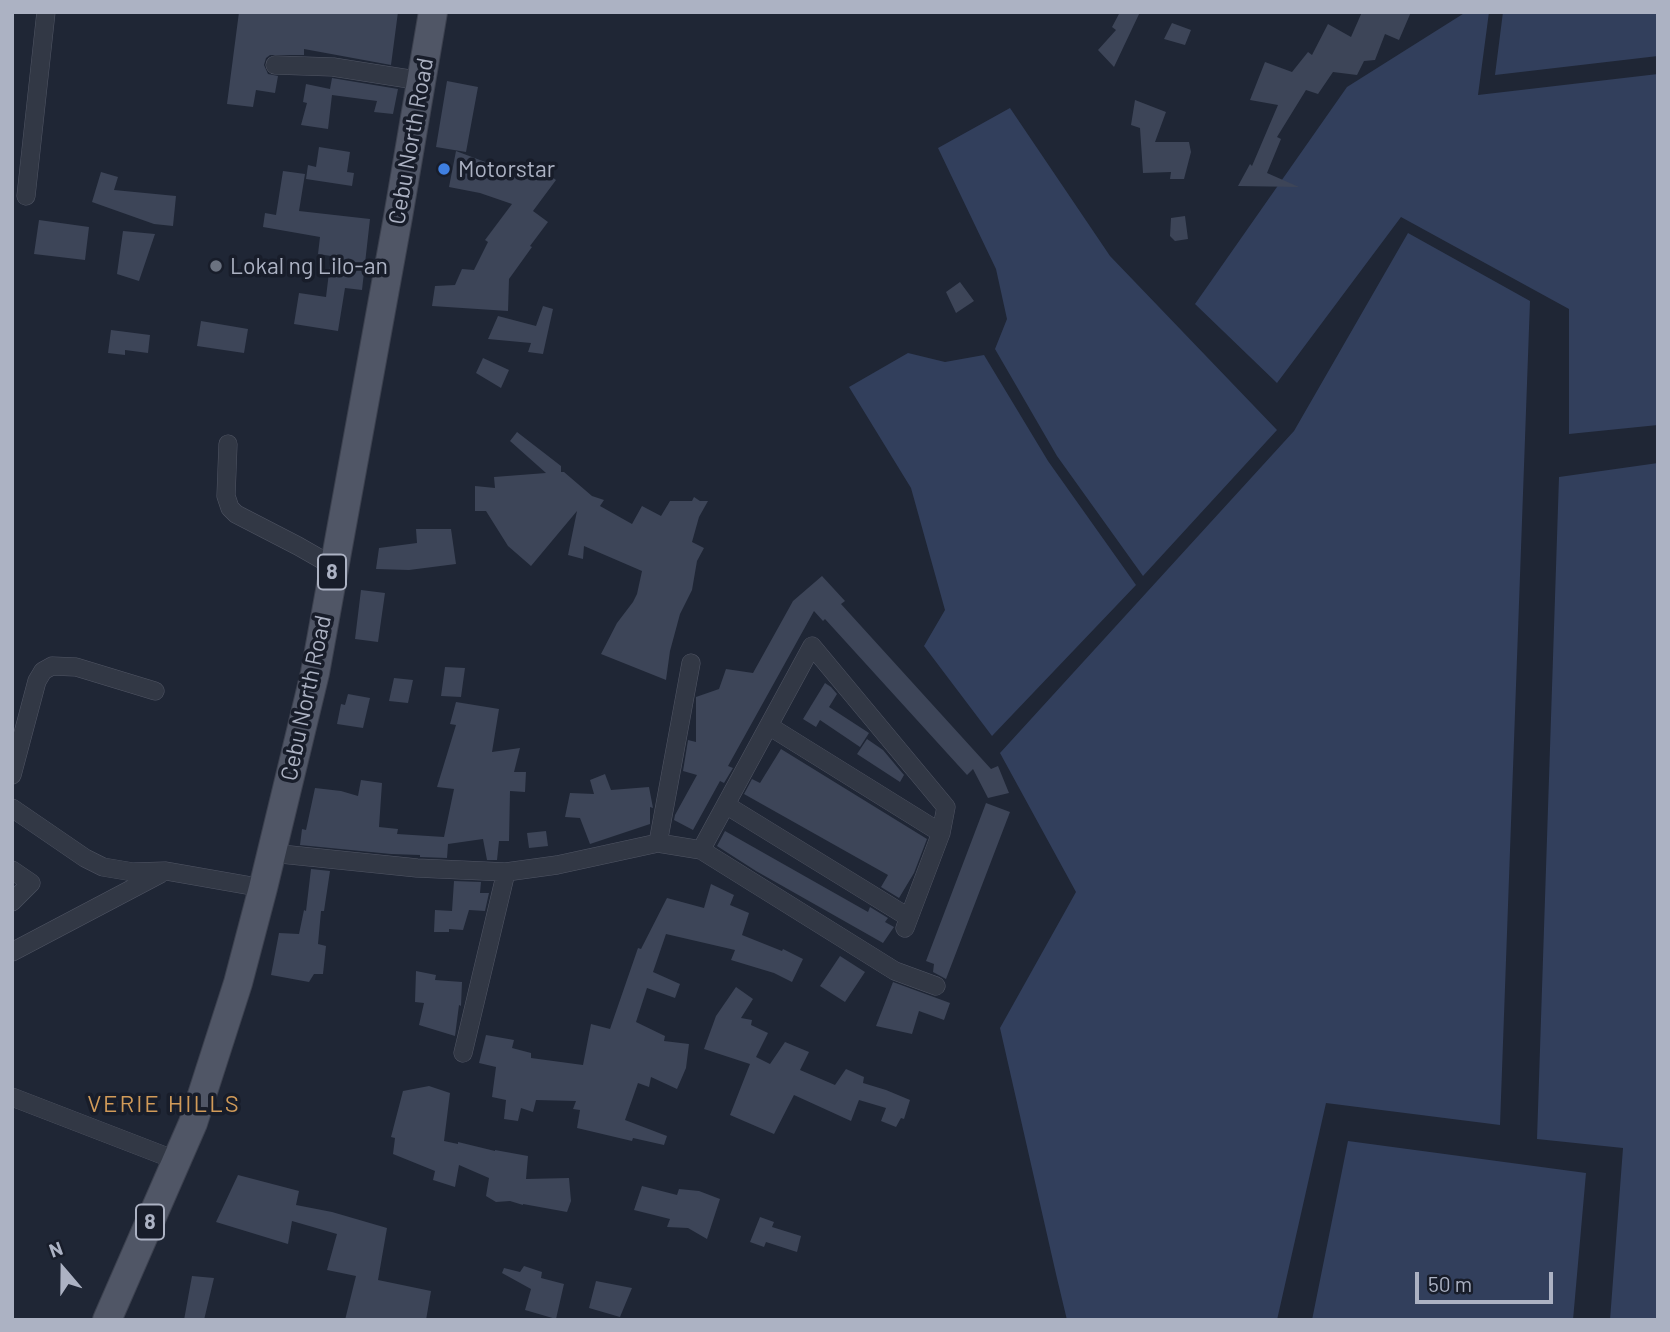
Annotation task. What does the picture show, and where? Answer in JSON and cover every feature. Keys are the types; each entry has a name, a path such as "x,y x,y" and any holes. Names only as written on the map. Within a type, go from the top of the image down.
{"main road":[{"name":"Cebu North Road","path":"107,1320 193,1124 238,983 263,888 315,673 433,12"}],"street":[{"path":"26,196 46,12"},
{"path":"275,65 333,67 422,81"},
{"path":"228,444 226,496 230,508 236,514 333,566"},
{"path":"701,850 813,646 946,807 941,833 907,923 726,805"},
{"path":"658,843 691,663"},
{"path":"12,775 37,681 43,671 52,666 76,667 155,691"},
{"path":"769,726 941,833"},
{"path":"12,808 85,858 103,867 133,872 166,871 263,888"},
{"path":"271,853 417,868 506,872 658,843 701,850 895,971 936,986"},
{"path":"12,870 31,883 12,902"},
{"path":"12,952 166,871"},
{"path":"463,1053 506,872"},
{"path":"12,1097 178,1161"}],"water":[{"path":"1466,12 1489,12 1478,95 1658,74 1658,425 1569,434 1569,309 1401,217 1277,383 1195,304 1347,87"},
{"path":"1503,12 1658,12 1658,56 1495,75"},
{"path":"1010,108 1110,256 1277,430 1143,576 1057,456 995,349 1007,319 996,269 938,148"},
{"path":"1408,233 1530,301 1500,1125 1326,1103 1277,1320 1067,1320 1000,1028 1076,892 1000,753 1294,431"},
{"path":"908,353 945,362 984,355 1048,461 1136,585 992,736 924,646 945,610 911,488 849,387"},
{"path":"1658,463 1658,1320 1610,1320 1623,1148 1537,1139 1559,477"},
{"path":"1348,1141 1586,1173 1573,1320 1312,1320"}],"building":[{"path":"239,12 398,12 391,65 304,49 304,55 270,55 264,65 268,74 278,76 275,93 256,90 253,107 227,104"},
{"path":"1120,12 1140,12 1114,67 1098,50 1116,30 1112,27"},
{"path":"1362,12 1411,12 1399,40 1385,34 1375,60 1364,61 1357,75 1333,72 1318,94 1306,90 1277,137 1281,139 1267,173 1299,187 1238,186 1250,164 1252,166 1278,105 1250,100 1265,62 1292,72 1308,52 1312,55 1328,24 1351,37"},
{"path":"1172,23 1191,30 1185,45 1164,39"},
{"path":"332,78 398,89 393,114 374,112 377,101 332,95 328,129 301,125 307,103 303,102 306,84 330,89"},
{"path":"447,81 478,87 466,152 436,147"},
{"path":"1135,100 1166,112 1155,142 1189,142 1191,152 1184,179 1170,179 1171,172 1143,173 1140,128 1131,125"},
{"path":"319,147 350,152 347,172 354,173 352,186 306,179 308,165 316,167"},
{"path":"456,151 525,177 535,164 556,180 533,211 548,222 509,279 508,311 432,306 435,286 455,285 462,269 474,270 488,242 485,240 512,204 480,193 449,187"},
{"path":"283,171 305,174 299,211 370,219 362,290 345,288 338,331 294,324 299,293 326,297 331,256 318,254 320,237 263,227 265,213 276,215"},
{"path":"101,172 118,177 114,190 176,196 173,226 154,224 92,202"},
{"path":"1185,216 1188,239 1175,241 1170,236 1171,218"},
{"path":"39,220 89,227 85,260 34,254"},
{"path":"123,231 155,234 139,281 117,274"},
{"path":"960,282 974,301 956,313 946,292"},
{"path":"543,306 553,309 543,354 528,352 531,343 488,339 498,316 536,326"},
{"path":"201,321 248,329 244,353 197,346"},
{"path":"111,330 150,335 148,353 125,350 125,355 108,353"},
{"path":"483,358 509,370 501,388 476,373"},
{"path":"517,432 561,466 561,472 592,496 604,500 600,506 632,524 642,506 661,516 670,501 692,501 694,497 700,501 708,501 699,517 692,542 704,548 697,561 692,590 680,614 670,651 666,680 601,654 617,623 637,594 642,571 584,546 583,559 568,555 577,511 531,566 508,546 486,511 475,511 475,486 495,488 494,477 546,473 510,441"},
{"path":"416,529 451,529 456,564 409,570 376,569 379,548 417,543"},
{"path":"822,576 845,601 841,604 991,769 998,766 1009,793 988,798 973,769 967,775 825,619 823,621 814,611 728,766 733,768 724,783 720,781 693,830 674,820 697,775 683,771 688,740 696,742 696,697 719,689 726,669 753,673 793,601"},
{"path":"361,590 385,593 378,642 355,639"},
{"path":"445,667 465,668 461,697 441,696"},
{"path":"394,678 413,680 408,703 389,701"},
{"path":"825,683 837,694 829,707 869,733 860,747 820,720 816,727 803,719"},
{"path":"348,694 370,698 363,728 337,724 341,704 345,705"},
{"path":"456,702 499,709 492,752 520,748 514,772 526,772 525,792 510,791 509,841 499,841 497,860 487,860 483,839 448,844 447,858 300,845 302,829 306,830 315,788 358,796 361,780 382,783 379,827 398,829 397,834 444,837 454,789 437,787 456,725 450,724"},
{"path":"867,739 883,750 904,775 900,782 857,754"},
{"path":"781,749 927,839 914,873 899,898 881,887 888,875 744,794 752,779 760,783"},
{"path":"605,774 611,790 649,787 653,808 650,807 650,824 590,844 580,818 565,817 570,793 594,794 590,780"},
{"path":"986,803 1010,812 946,979 933,972 934,964 926,961"},
{"path":"546,831 548,846 529,848 527,833"},
{"path":"725,831 868,912 870,907 888,918 885,922 894,927 883,943 756,871 717,846"},
{"path":"311,869 330,871 324,911 321,911 318,944 326,946 323,974 314,974 309,982 271,975 279,933 299,934 304,910 306,911"},
{"path":"454,881 481,882 480,893 489,893 485,911 469,910 463,930 434,932 435,910 452,911"},
{"path":"711,884 734,895 730,905 749,913 742,935 803,959 792,982 774,973 731,960 735,950 666,934 653,972 680,984 675,998 647,988 636,1022 665,1036 664,1041 689,1044 686,1068 677,1089 651,1077 649,1087 638,1083 625,1120 667,1136 664,1145 633,1138 632,1141 577,1128 580,1110 573,1109 576,1101 536,1100 533,1112 521,1108 518,1121 504,1119 506,1100 492,1097 496,1067 479,1063 486,1035 514,1040 512,1048 531,1053 531,1058 583,1065 591,1024 610,1029 638,948 641,949 667,898 704,908"},
{"path":"840,956 865,972 845,1002 820,986"},
{"path":"416,971 436,975 435,980 462,982 455,1036 419,1025 424,1003 415,1002"},
{"path":"893,982 950,1003 944,1020 919,1011 912,1034 876,1026"},
{"path":"736,987 753,999 741,1018 752,1020 751,1025 768,1033 756,1057 770,1064 785,1042 809,1052 800,1070 835,1085 846,1069 864,1077 863,1083 910,1100 904,1119 901,1118 896,1127 881,1121 886,1108 859,1100 851,1121 794,1095 774,1134 730,1115 750,1064 704,1049 716,1016"},
{"path":"429,1086 450,1093 444,1141 528,1156 526,1179 569,1178 571,1201 567,1212 510,1201 496,1202 486,1196 489,1178 459,1165 455,1187 433,1180 435,1171 393,1154 395,1138 391,1137 403,1091"},
{"path":"238,1175 299,1191 296,1205 387,1228 378,1280 431,1291 426,1320 345,1320 356,1276 327,1270 337,1234 292,1221 288,1244 216,1222"},
{"path":"642,1186 677,1195 679,1189 699,1191 720,1199 707,1239 688,1228 667,1227 670,1219 634,1210"},
{"path":"760,1217 774,1222 772,1227 801,1236 797,1252 766,1242 764,1247 750,1242"},
{"path":"524,1266 542,1272 541,1278 564,1284 556,1319 525,1310 531,1289 502,1273 504,1268 520,1272"},
{"path":"192,1276 214,1278 204,1320 184,1320"},
{"path":"596,1281 632,1288 620,1317 589,1308"}],"place":[{"name":"Motorstar","path":"444,169"},
{"name":"Lokal ng Lilo-an","path":"216,266"}],"district":[{"name":"VERIE HILLS","path":"164,1104"}]}
